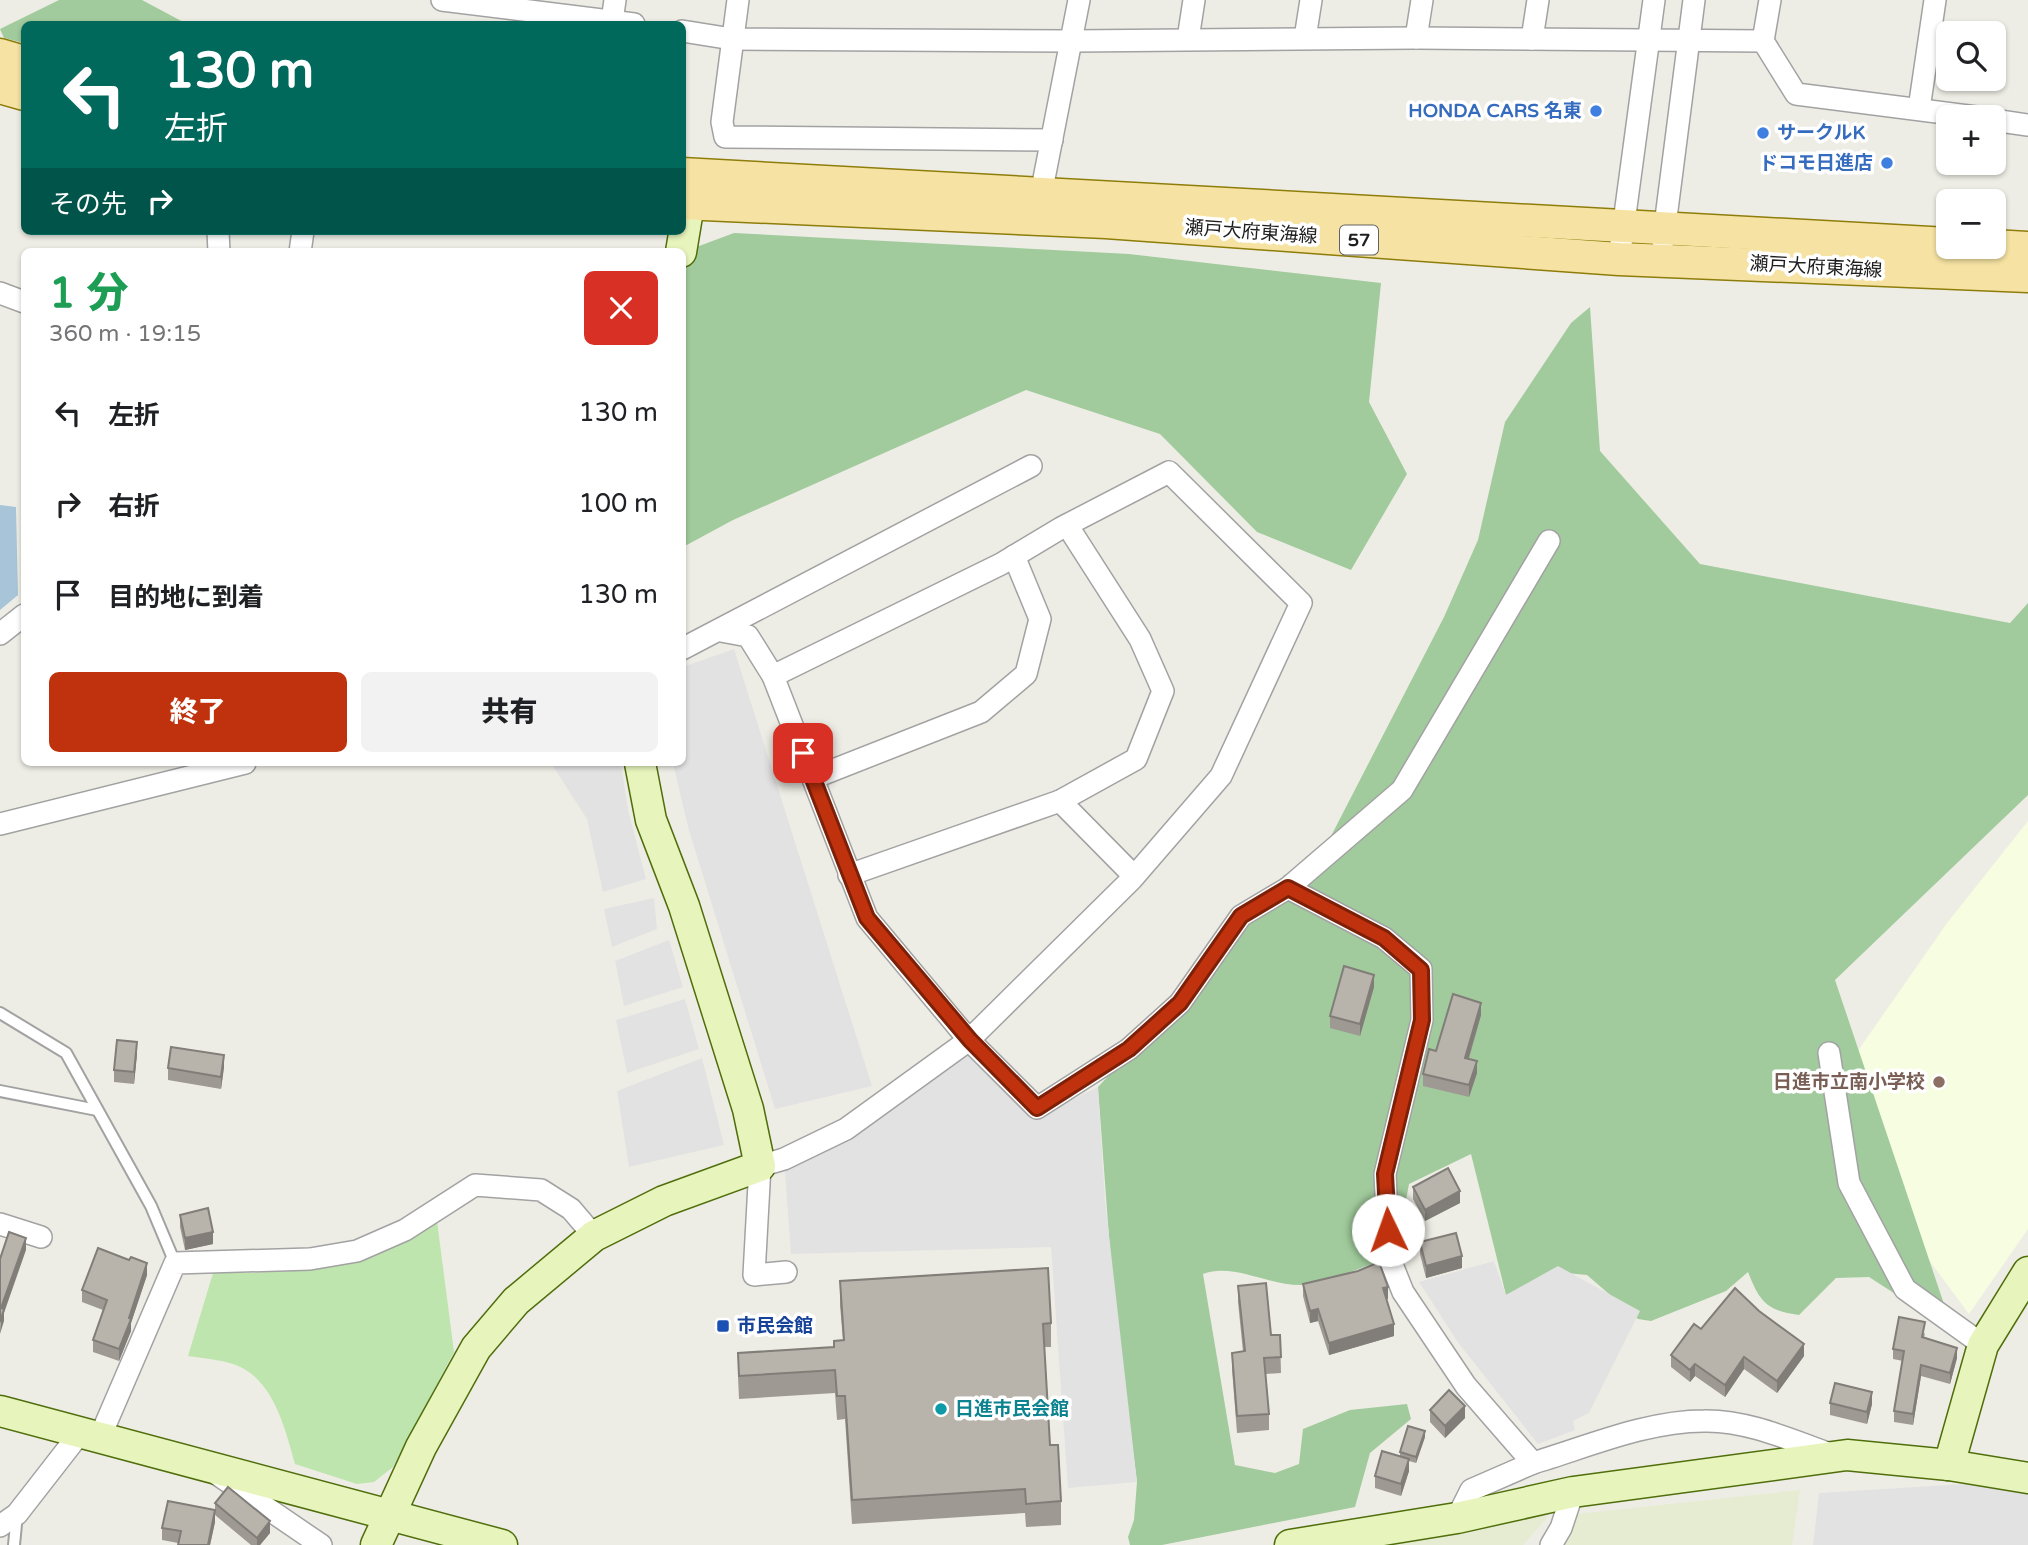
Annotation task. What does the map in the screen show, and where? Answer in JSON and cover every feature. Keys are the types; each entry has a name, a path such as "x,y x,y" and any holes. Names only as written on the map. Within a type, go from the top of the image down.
{"main road":[{"path":"0,55 21,61"},
{"path":"0,87 21,93"},
{"name":"瀬戸大府東海線","path":"686,174 1936,243"},
{"name":"瀬戸大府東海線","path":"686,204 1106,222 1619,259 2028,276"},
{"path":"2006,247 2028,248"}],"street":[{"path":"442,0 613,11 629,21"},
{"path":"738,0 723,122 725,137 1052,140"},
{"path":"1041,194 1079,0"},
{"path":"1188,39 1194,0"},
{"path":"1305,38 1311,0"},
{"path":"1416,38 1422,0"},
{"path":"1532,39 1538,0"},
{"path":"1619,259 1654,0"},
{"path":"1661,259 1693,0"},
{"path":"1770,0 1763,41 1796,94 1936,111"},
{"path":"1919,109 1935,0"},
{"path":"686,33 732,39 1073,41 1416,38 1763,41"},
{"path":"2006,122 2028,125"},
{"path":"0,293 21,301"},
{"path":"686,647 1031,466"},
{"path":"376,1545 387,1516 476,1348 516,1301 594,1236 664,1201 784,1159 846,1129 970,1040 1134,876 1221,776 1301,603 1170,472 1067,525 1014,556 773,676"},
{"path":"849,875 1060,801 1136,759 1163,691 1140,639 1067,525"},
{"path":"721,631 748,636 773,676 867,918 970,1040 1037,1108 1129,1049 1180,1003 1241,916 1288,888 1402,790 1549,541"},
{"path":"813,778 981,712 1026,674 1040,619 1014,556"},
{"path":"0,634 21,617"},
{"path":"0,824 232,766"},
{"path":"641,766 651,820 688,919 748,1109 760,1166 754,1275 786,1272"},
{"path":"1060,801 1134,876"},
{"path":"1288,888 1384,938 1421,970 1422,1020 1385,1174 1389,1257 1403,1292 1466,1386 1533,1463"},
{"path":"1829,1053 1849,1183 1905,1289 1983,1345"},
{"path":"8,1520 90,1435 175,1264 310,1259 357,1251 405,1230 475,1185 541,1190 571,1209 594,1236"},
{"path":"0,1224 41,1237"},
{"path":"1949,1465 1983,1345 2028,1272"},
{"path":"0,1411 502,1545"},
{"path":"1457,1518 1471,1490 1533,1463 1654,1426 1705,1420 1769,1432 1838,1457"},
{"path":"1290,1545 1457,1518 1573,1492 1838,1457 1949,1465 2028,1478"},
{"path":"204,1465 321,1545"},
{"path":"1551,1545 1561,1528 1573,1492"}],"lane":[{"path":"0,1013 66,1053 151,1206 175,1264"},
{"path":"0,1091 97,1110"},
{"path":"8,1520 14,1545"}],"shaded area":[{"path":"734,649 872,1086 775,1109 688,827 674,766 686,766 686,666"},
{"path":"553,766 621,766 628,810 646,879 603,892 587,819"},
{"name":"日進市立南小学校","path":"2028,821 2028,1229 1969,1314 1906,1229 1848,1065 1947,923"},
{"path":"654,898 657,929 612,947 604,909"},
{"path":"669,940 683,987 624,1006 615,961"},
{"path":"685,999 699,1049 627,1073 616,1020"},
{"path":"969,1040 1033,1119 1098,1087 1105,1200 1137,1482 1068,1488 1051,1247 791,1254 784,1159"},
{"path":"702,1058 724,1145 629,1167 617,1091"},
{"path":"1494,1261 1506,1295 1558,1266 1640,1311 1589,1413 1573,1421 1575,1430 1538,1444 1457,1341 1419,1282"},
{"path":"1965,1484 2028,1493 2028,1545 1813,1545 1819,1493"},
{"path":"1800,1490 1792,1545 1559,1545 1577,1514"},
{"path":"1549,1509 1546,1519 1523,1545 1373,1545"}],"green space":[{"path":"59,0 142,0 181,21 21,21 21,42 4,38 0,29"},
{"path":"734,233 1129,254 1381,283 1369,402 1407,474 1351,570 1257,532 1160,434 1026,390 733,520 686,545 686,251"},
{"path":"1590,307 1600,451 1700,564 2010,623 2028,603 2028,795 1835,980 1946,1310 1914,1306 1869,1277 1836,1278 1799,1315 1788,1313 1771,1307 1760,1297 1748,1272 1726,1291 1651,1321 1638,1319 1587,1275 1556,1272 1506,1295 1471,1154 1409,1184 1396,1255 1337,1277 1304,1285 1291,1285 1227,1271 1203,1274 1235,1465 1275,1473 1299,1464 1303,1429 1350,1410 1407,1404 1411,1419 1370,1453 1355,1507 1162,1545 1130,1545 1128,1537 1134,1520 1137,1482 1113,1292 1098,1087 1247,928 1284,875 1313,871 1444,617 1478,540 1505,422 1571,323"},
{"path":"437,1221 454,1352 393,1467 374,1482 357,1484 295,1464 278,1412 265,1388 256,1378 233,1364 188,1356 213,1273 302,1270 357,1260 384,1251"}],"water":[{"path":"0,505 16,507 18,595 0,610"}],"building":[{"path":"1344,966 1374,975 1360,1024 1330,1016"},
{"path":"1453,994 1481,1003 1465,1058 1477,1061 1469,1085 1423,1074 1429,1049 1436,1051"},
{"path":"117,1040 137,1042 134,1072 114,1070"},
{"path":"171,1047 224,1055 221,1077 168,1068"},
{"path":"1448,1168 1460,1191 1425,1210 1413,1187"},
{"path":"208,1208 213,1232 185,1238 180,1215"},
{"path":"9,1232 26,1238 1,1308 4,1309 0,1322 0,1259"},
{"path":"1456,1233 1462,1256 1426,1266 1420,1242"},
{"path":"98,1248 129,1260 131,1257 147,1263 129,1318 131,1319 119,1349 93,1340 107,1300 82,1290"},
{"path":"1379,1262 1388,1287 1383,1288 1394,1324 1329,1343 1318,1309 1310,1311 1303,1284 1358,1271"},
{"name":"日進市民会館","path":"1048,1268 1051,1323 1043,1324 1050,1445 1058,1445 1061,1501 1026,1504 1025,1489 852,1500 845,1396 837,1396 835,1370 739,1376 738,1353 834,1347 834,1341 844,1340 840,1281"},
{"path":"1266,1283 1271,1335 1280,1335 1281,1357 1264,1358 1269,1414 1237,1416 1232,1353 1245,1351 1238,1286"},
{"path":"1735,1288 1759,1311 1804,1344 1777,1381 1744,1357 1725,1385 1695,1364 1690,1370 1671,1355 1694,1324 1701,1329"},
{"path":"1899,1317 1925,1322 1922,1337 1957,1348 1950,1373 1921,1365 1913,1414 1894,1411 1904,1351 1893,1349"},
{"path":"1835,1383 1872,1392 1867,1412 1830,1403"},
{"path":"1449,1390 1465,1406 1445,1426 1430,1410"},
{"path":"1408,1426 1425,1431 1416,1457 1400,1452"},
{"path":"1382,1451 1409,1459 1401,1484 1375,1476"},
{"path":"228,1487 270,1521 257,1538 215,1503"},
{"path":"168,1501 215,1510 208,1545 178,1545 181,1531 162,1528"}],"place":[{"name":"HONDA CARS 名東","path":"1596,111"},
{"name":"サークルK","path":"1763,133"},
{"name":"ドコモ日進店","path":"1887,163"},
{"name":"日進市立南小学校","path":"1939,1082"},
{"name":"市民会館","path":"723,1326"},
{"name":"日進市民会館","path":"941,1409"}],"route":[{"path":"803,753 867,918 970,1040 1037,1108 1129,1049 1180,1003 1241,916 1288,888 1384,938 1421,970 1424,995 1422,1020 1385,1174 1388,1230"}]}
